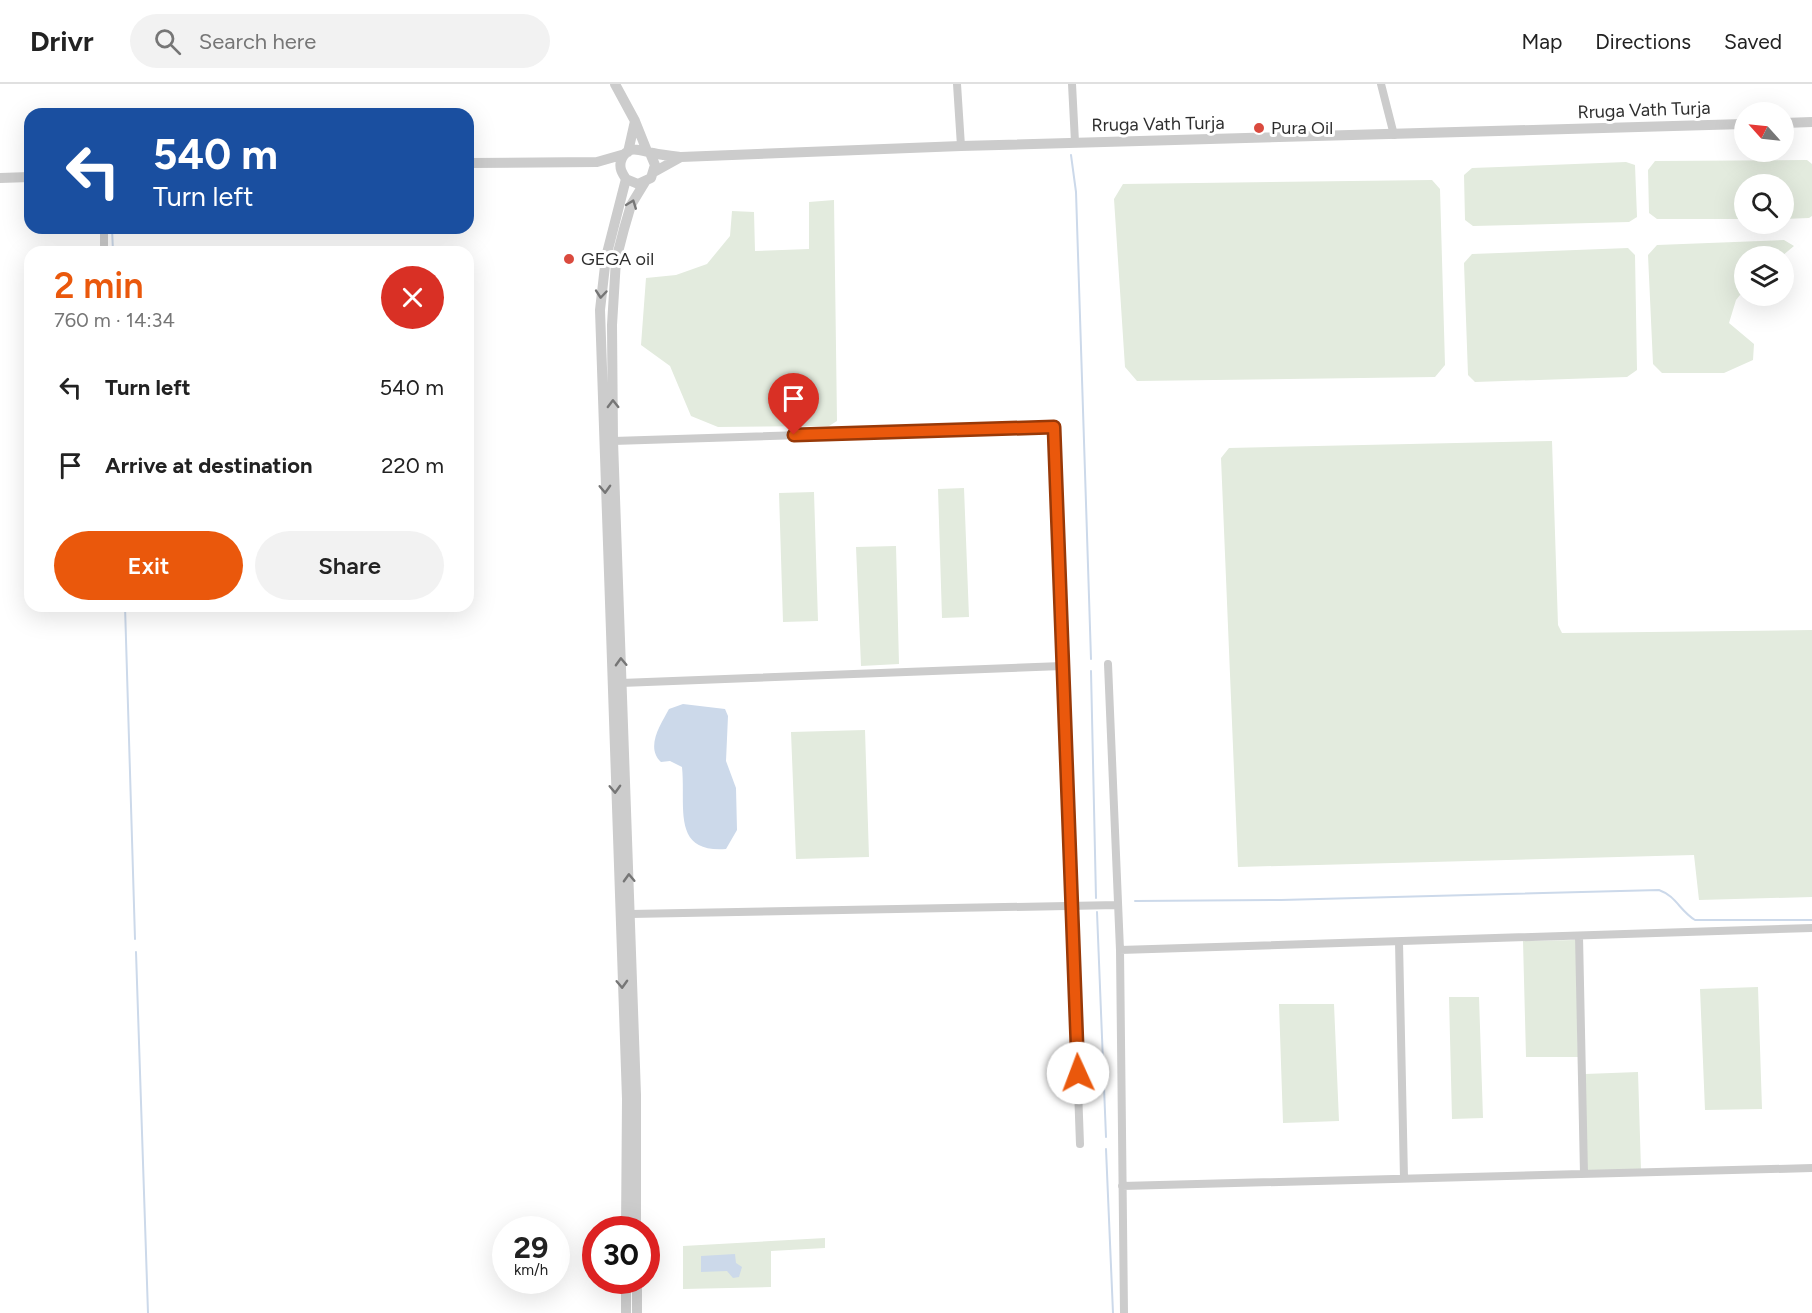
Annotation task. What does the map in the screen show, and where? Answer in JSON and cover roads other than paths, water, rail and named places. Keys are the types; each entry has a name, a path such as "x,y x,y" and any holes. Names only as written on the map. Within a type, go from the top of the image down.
{"street":[{"path":"957,84 961,146"},
{"path":"1072,84 1075,142"},
{"path":"1381,84 1394,135"},
{"path":"618,85 655,165 654,172"},
{"path":"626,1216 627,1099 600,310 606,257 624,176 620,167 635,121"},
{"path":"1794,123 1812,122"},
{"name":"Rruga Vath Turja","path":"474,163 597,162 637,148 681,157 1075,142 1734,124"},
{"name":"Rruga Vath Turja","path":"597,162 624,176 632,183 645,182 654,172 681,157"},
{"path":"0,178 24,177"},
{"path":"636,1216 638,1151 613,441 612,325 616,260 631,205 645,182"},
{"path":"613,441 1054,427 1080,1144"},
{"path":"1108,664 1120,950 1124,1313"},
{"path":"621,683 1062,666"},
{"path":"630,914 1118,905"},
{"path":"1120,950 1812,928"},
{"path":"1579,936 1584,1174"},
{"path":"1399,942 1404,1178"},
{"path":"1122,1186 1812,1168"},
{"path":"626,1294 626,1313"},
{"path":"637,1294 637,1313"}],"water":[{"path":"683,704 725,709 728,716 726,761 736,788 737,830 726,849 708,848 696,844 689,835 683,812 682,767 670,761 661,762 654,750 656,736 669,709"},
{"path":"735,1254 736,1263 742,1267 739,1277 733,1278 727,1271 701,1272 701,1256"}],"waterway":[{"path":"1071,155 1076,192 1091,659"},
{"path":"112,234 113,246"},
{"path":"125,612 135,939"},
{"path":"1091,671 1096,898"},
{"path":"1135,901 1281,900 1659,890 1670,896 1695,920 1812,920"},
{"path":"1097,912 1106,1137"},
{"path":"136,952 148,1313"},
{"path":"1106,1149 1113,1313"}],"place":[{"name":"Pura Oil","path":"1259,128"},
{"name":"GEGA oil","path":"569,259"}]}
